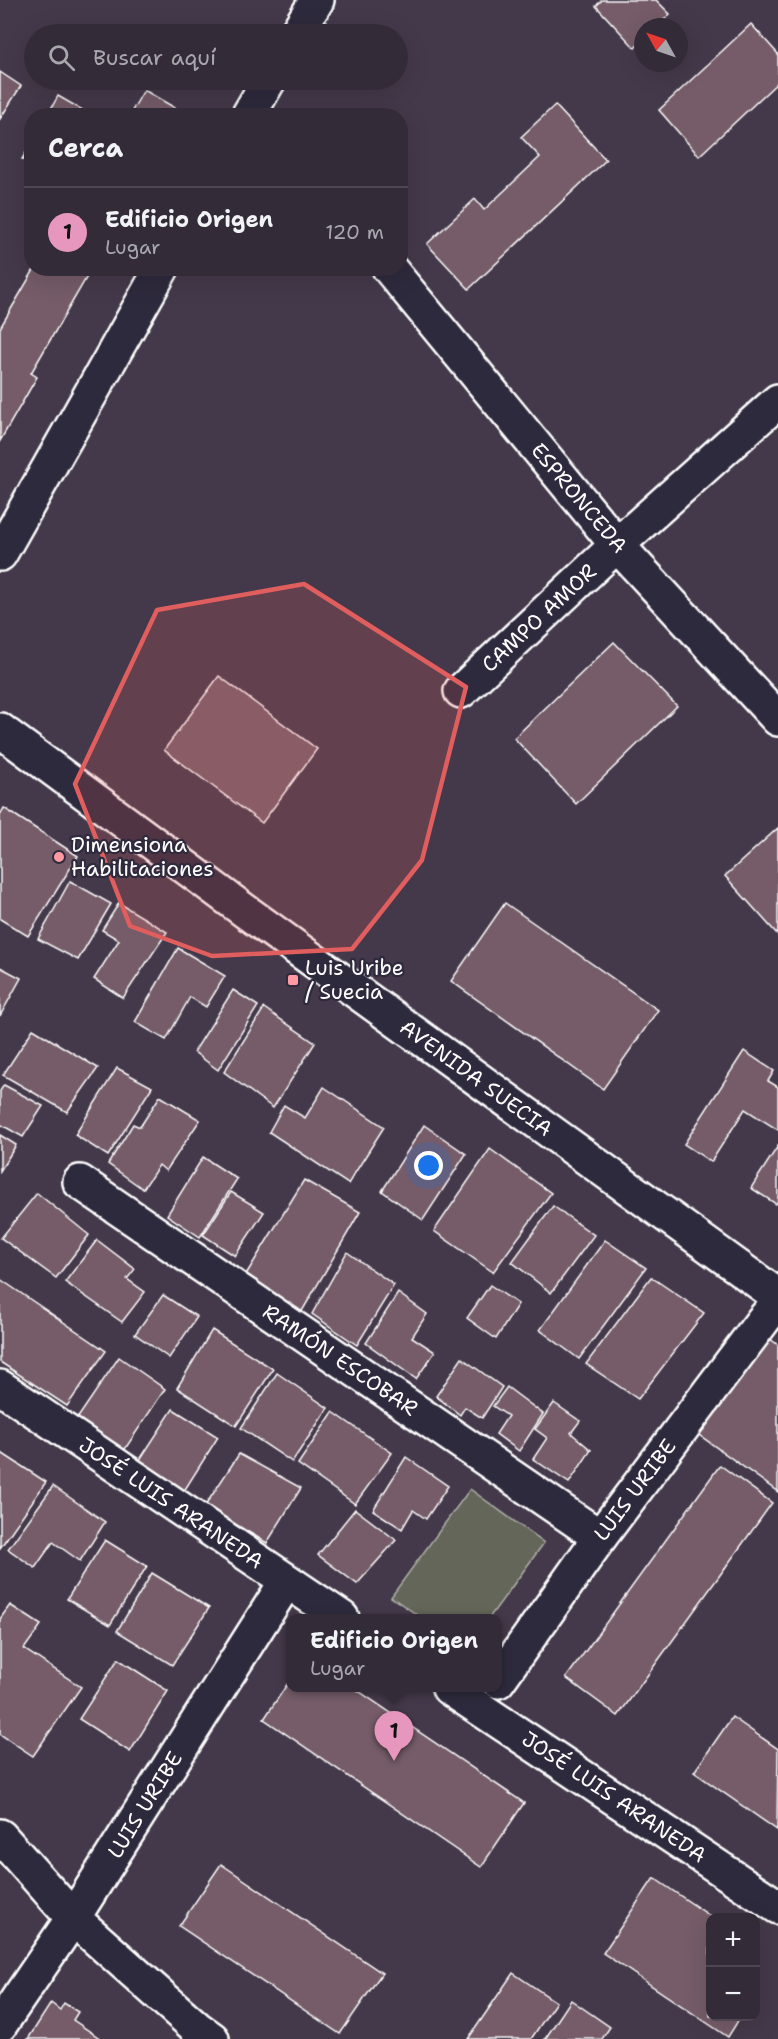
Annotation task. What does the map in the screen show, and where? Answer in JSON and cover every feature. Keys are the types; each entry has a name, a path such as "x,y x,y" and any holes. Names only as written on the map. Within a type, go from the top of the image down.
{"street":[{"path":"302,24 317,0"},
{"path":"0,555 157,276"},
{"name":"ESPRONCEDA","path":"396,276 617,545 778,719"},
{"name":"CAMPO AMOR","path":"461,691 617,545 778,401"},
{"name":"AVENIDA SUECIA","path":"0,730 245,911 778,1296"},
{"name":"RAMÓN ESCOBAR","path":"80,1182 600,1537"},
{"name":"LUIS URIBE","path":"502,1675 600,1537 764,1318 778,1303"},
{"name":"JOSÉ LUIS ARANEDA","path":"0,1387 336,1614"},
{"name":"LUIS URIBE","path":"0,2025 73,1918 286,1582"},
{"name":"JOSÉ LUIS ARANEDA","path":"465,1692 486,1697 778,1907"},
{"path":"0,1836 73,1918 198,2029 213,2039"}],"highlighted area":[{"path":"304,584 466,687 422,860 352,949 212,956 130,926 75,784 157,610"}],"green space":[{"path":"470,1489 544,1543 492,1614 416,1614 391,1597"}],"building":[{"path":"602,0 656,0 670,14 666,18 634,18 634,47 596,6"},
{"path":"751,24 778,54 778,82 699,156 659,110"},
{"path":"0,72 21,86 0,119"},
{"path":"144,90 175,108 134,108"},
{"path":"58,96 79,108 51,108"},
{"path":"555,105 606,160 469,289 427,244 475,199 484,210 540,157 521,137"},
{"path":"30,276 87,276 31,373 37,377 0,441 0,328"},
{"path":"614,642 677,706 576,804 514,738"},
{"path":"219,676 317,749 262,823 164,750"},
{"path":"4,808 78,856 28,936 0,919 0,815"},
{"path":"778,828 778,935 725,876"},
{"path":"70,881 111,904 78,960 38,939"},
{"path":"119,903 167,932 123,998 94,979 119,940 102,930"},
{"path":"505,903 658,1010 603,1089 451,981"},
{"path":"178,948 225,976 206,1007 190,997 166,1040 135,1022"},
{"path":"0,967 21,978 0,1016"},
{"path":"233,990 258,1006 218,1070 194,1052"},
{"path":"264,1008 315,1043 273,1108 224,1072"},
{"path":"33,1029 98,1068 67,1112 3,1075"},
{"path":"744,1051 774,1071 768,1081 778,1087 778,1130 745,1109 711,1162 684,1144"},
{"path":"117,1068 152,1087 108,1156 75,1135"},
{"path":"4,1085 43,1106 23,1137 0,1124 0,1091"},
{"path":"324,1087 384,1127 348,1184 269,1132 284,1105 305,1118"},
{"path":"160,1096 200,1120 166,1171 159,1165 143,1189 108,1164 133,1124 140,1127"},
{"path":"424,1125 466,1154 423,1220 382,1191"},
{"path":"0,1135 16,1145 0,1171"},
{"path":"778,1146 778,1200 776,1204 751,1188"},
{"path":"490,1149 551,1193 493,1272 434,1231"},
{"path":"203,1157 237,1179 200,1237 167,1215"},
{"path":"304,1180 360,1212 301,1313 245,1276"},
{"path":"231,1192 264,1212 235,1256 203,1235"},
{"path":"37,1193 89,1235 56,1278 1,1238"},
{"path":"553,1206 594,1235 551,1293 512,1262"},
{"path":"97,1240 135,1269 127,1279 145,1292 122,1322 65,1282"},
{"path":"605,1240 646,1268 579,1359 540,1330"},
{"path":"347,1252 394,1285 357,1345 312,1314"},
{"path":"651,1277 704,1313 638,1399 586,1364"},
{"path":"0,1279 106,1351 67,1406 0,1362"},
{"path":"490,1285 518,1304 496,1339 467,1318"},
{"path":"398,1293 427,1314 412,1337 435,1352 416,1379 366,1343"},
{"path":"163,1295 197,1317 169,1358 135,1334"},
{"path":"212,1330 273,1369 236,1426 177,1388"},
{"path":"769,1338 778,1345 778,1492 698,1434"},
{"path":"119,1357 165,1389 123,1452 77,1419"},
{"path":"462,1358 502,1387 482,1418 465,1407 460,1415 436,1396"},
{"path":"277,1373 328,1408 292,1462 241,1428"},
{"path":"507,1387 543,1414 519,1451 496,1434 508,1416 493,1406"},
{"path":"554,1403 580,1421 571,1433 591,1450 569,1483 533,1459 547,1438 535,1429"},
{"path":"173,1409 218,1437 184,1491 139,1461"},
{"path":"333,1412 392,1453 355,1504 298,1464"},
{"path":"0,1452 46,1482 0,1548"},
{"path":"239,1454 301,1488 267,1543 205,1506"},
{"path":"406,1457 448,1486 426,1519 413,1510 402,1529 373,1510"},
{"path":"720,1465 772,1503 618,1716 566,1678"},
{"path":"53,1486 105,1522 80,1561 53,1542 35,1568 8,1549"},
{"path":"355,1509 396,1540 357,1584 318,1555"},
{"path":"105,1540 147,1566 110,1625 67,1599"},
{"path":"152,1573 209,1608 172,1665 117,1631"},
{"path":"10,1605 41,1625 24,1649 81,1687 33,1756 0,1734 0,1619"},
{"path":"118,1659 168,1691 130,1752 79,1719"},
{"path":"286,1686 286,1692 360,1692 524,1803 481,1867 264,1719"},
{"path":"732,1717 778,1749 777,1830 694,1772"},
{"path":"221,1864 382,1973 340,2034 179,1926"},
{"path":"654,1878 706,1913 706,2021 738,2021 728,2037 603,1953"},
{"path":"513,1973 556,2002 531,2039 468,2039"},
{"path":"571,2000 610,2027 602,2039 545,2039"},
{"path":"51,2003 60,2010 64,2003 78,2012 73,2020 101,2039 28,2039"}],"place":[{"name":"Dimensiona Habilitaciones","path":"59,857"},
{"name":"Luis Uribe / Suecia","path":"293,980"},
{"name":"Edificio Origen","path":"394,1761"}]}
